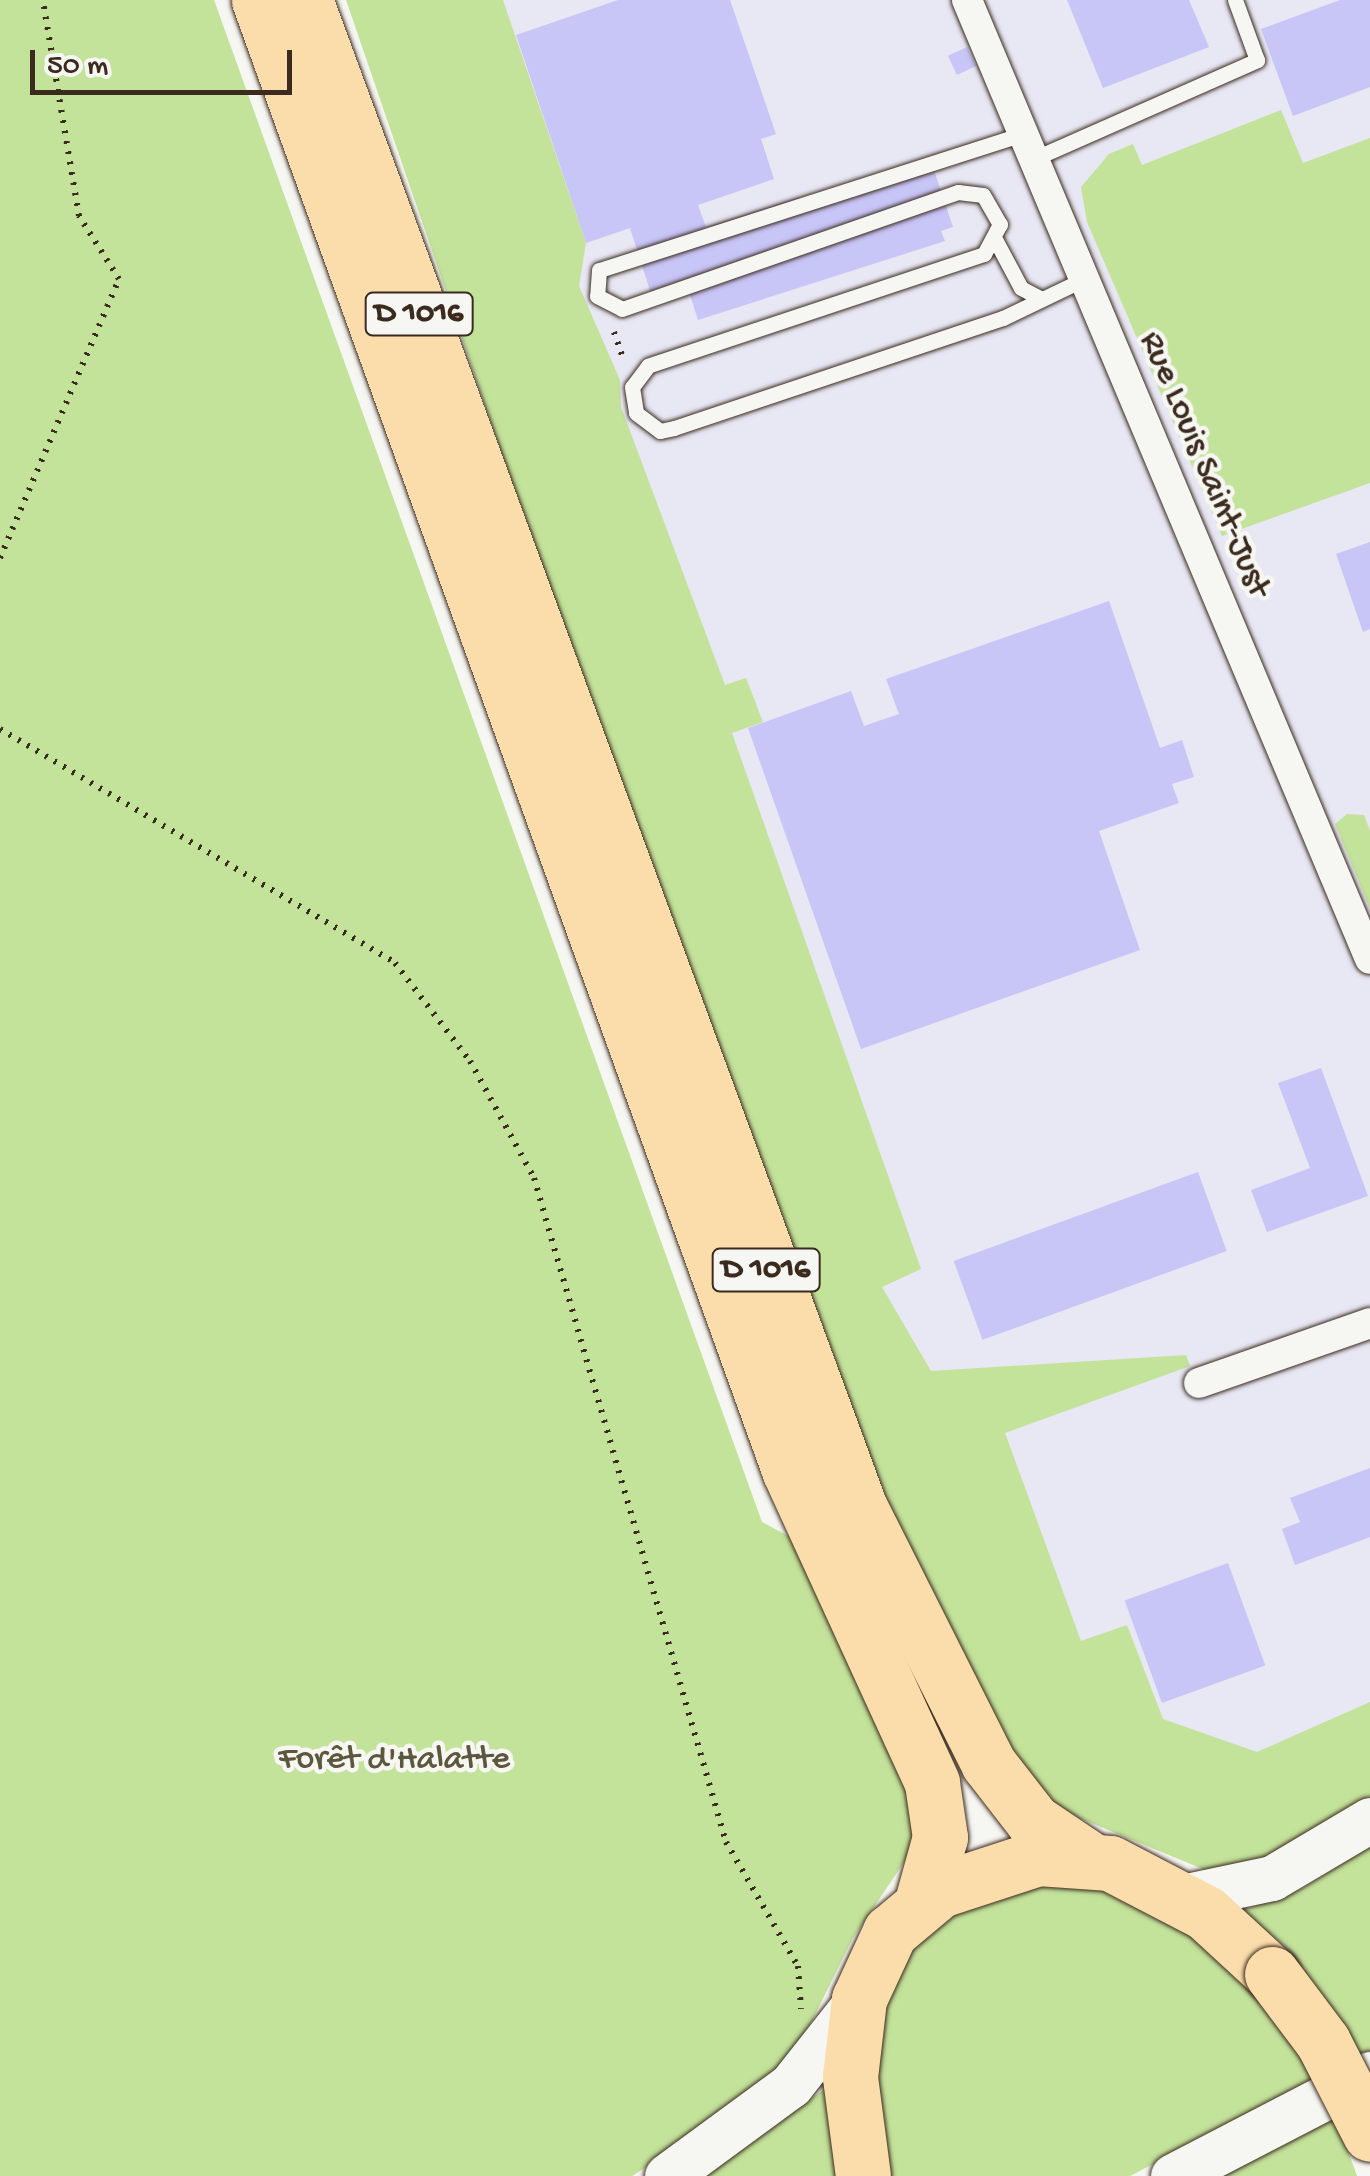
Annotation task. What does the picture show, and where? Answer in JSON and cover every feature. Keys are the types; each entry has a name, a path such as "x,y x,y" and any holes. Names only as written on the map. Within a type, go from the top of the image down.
{"highway":[{"name":"D 1016","path":"258,0 788,1470 932,1783 940,1837 922,1902"},
{"name":"D 1016","path":"305,0 859,1506 988,1763 1033,1821 1088,1858"},
{"path":"863,2176 850,2077 859,1999 878,1948 922,1902 1000,1867 1088,1858 1182,1897 1272,1974 1323,2042 1370,2134"}],"main road":[{"path":"1182,1897 1272,1878 1370,1820"},
{"path":"667,2176 806,2070 859,1999"},
{"path":"1173,2176 1370,2074"}],"street":[{"name":"Rue Louis Saint-Just","path":"967,0 1370,959"},
{"path":"1200,1382 1370,1323"}],"lane":[{"path":"1040,298 1020,288 996,241 994,207 958,192 622,309 606,307 596,284 615,261 1028,146 1257,60 1235,0"},
{"path":"996,241 984,254 648,366 632,387 647,426 674,428 1040,298 1084,278"}],"path":[{"path":"0,558 119,278 79,216 43,0"},
{"path":"606,307 632,387"},
{"path":"0,729 395,963 470,1061 534,1178 726,1842 798,1966 806,2070"}],"shaded area":[{"path":"352,0 1370,0 1370,1764 1297,1806 1006,1688"}],"green space":[{"name":"Forêt d'Halatte","path":"0,0 214,0 762,1522 792,1538 913,1795 915,1846 853,1938 789,2067 762,2094 632,2176 0,2176"},
{"path":"346,0 503,0 586,243 579,286 620,380 621,407 725,685 746,678 763,722 732,733 921,1269 882,1287 931,1371 1186,1355 1190,1366 1005,1433 1081,1641 1127,1625 1163,1719 1257,1752 1370,1702 1370,1796 1268,1858 1205,1870 1060,1810 1022,1774 896,1539 613,778"},
{"path":"1281,110 1303,163 1370,138 1370,483 1222,536 1087,222 1081,187 1109,154 1133,144 1142,165"},
{"path":"1347,814 1364,815 1370,831 1370,909 1335,824"},
{"path":"1370,1846 1370,2052 1363,2056 1287,1947 1238,1912 1303,1888"},
{"path":"1089,1883 1188,1930 1258,1994 1316,2080 1130,2176 889,2176 876,2113 877,2027 907,1957 940,1919 1015,1885"},
{"path":"825,2089 840,2176 696,2176"},
{"path":"1335,2115 1357,2176 1218,2176"}],"building":[{"path":"618,0 730,0 776,134 761,139 774,179 698,205 706,227 799,197 803,212 934,170 953,227 941,231 945,241 698,320 689,292 654,303 630,228 586,243 516,35"},
{"path":"1067,0 1189,0 1209,47 1103,88"},
{"path":"1340,0 1370,0 1370,87 1293,116 1261,29"},
{"path":"967,47 976,66 957,75 948,56"},
{"path":"1370,542 1370,629 1363,632 1336,554"},
{"path":"1109,601 1160,748 1182,740 1194,777 1172,784 1179,803 1099,831 1140,950 861,1049 748,728 851,691 864,726 899,714 886,679"},
{"path":"1321,1068 1368,1196 1267,1232 1251,1190 1310,1168 1278,1083"},
{"path":"1198,1172 1227,1251 982,1340 954,1261"},
{"path":"1370,1468 1370,1537 1295,1565 1282,1529 1300,1522 1290,1498"},
{"path":"1228,1563 1265,1665 1162,1703 1125,1601"}]}
